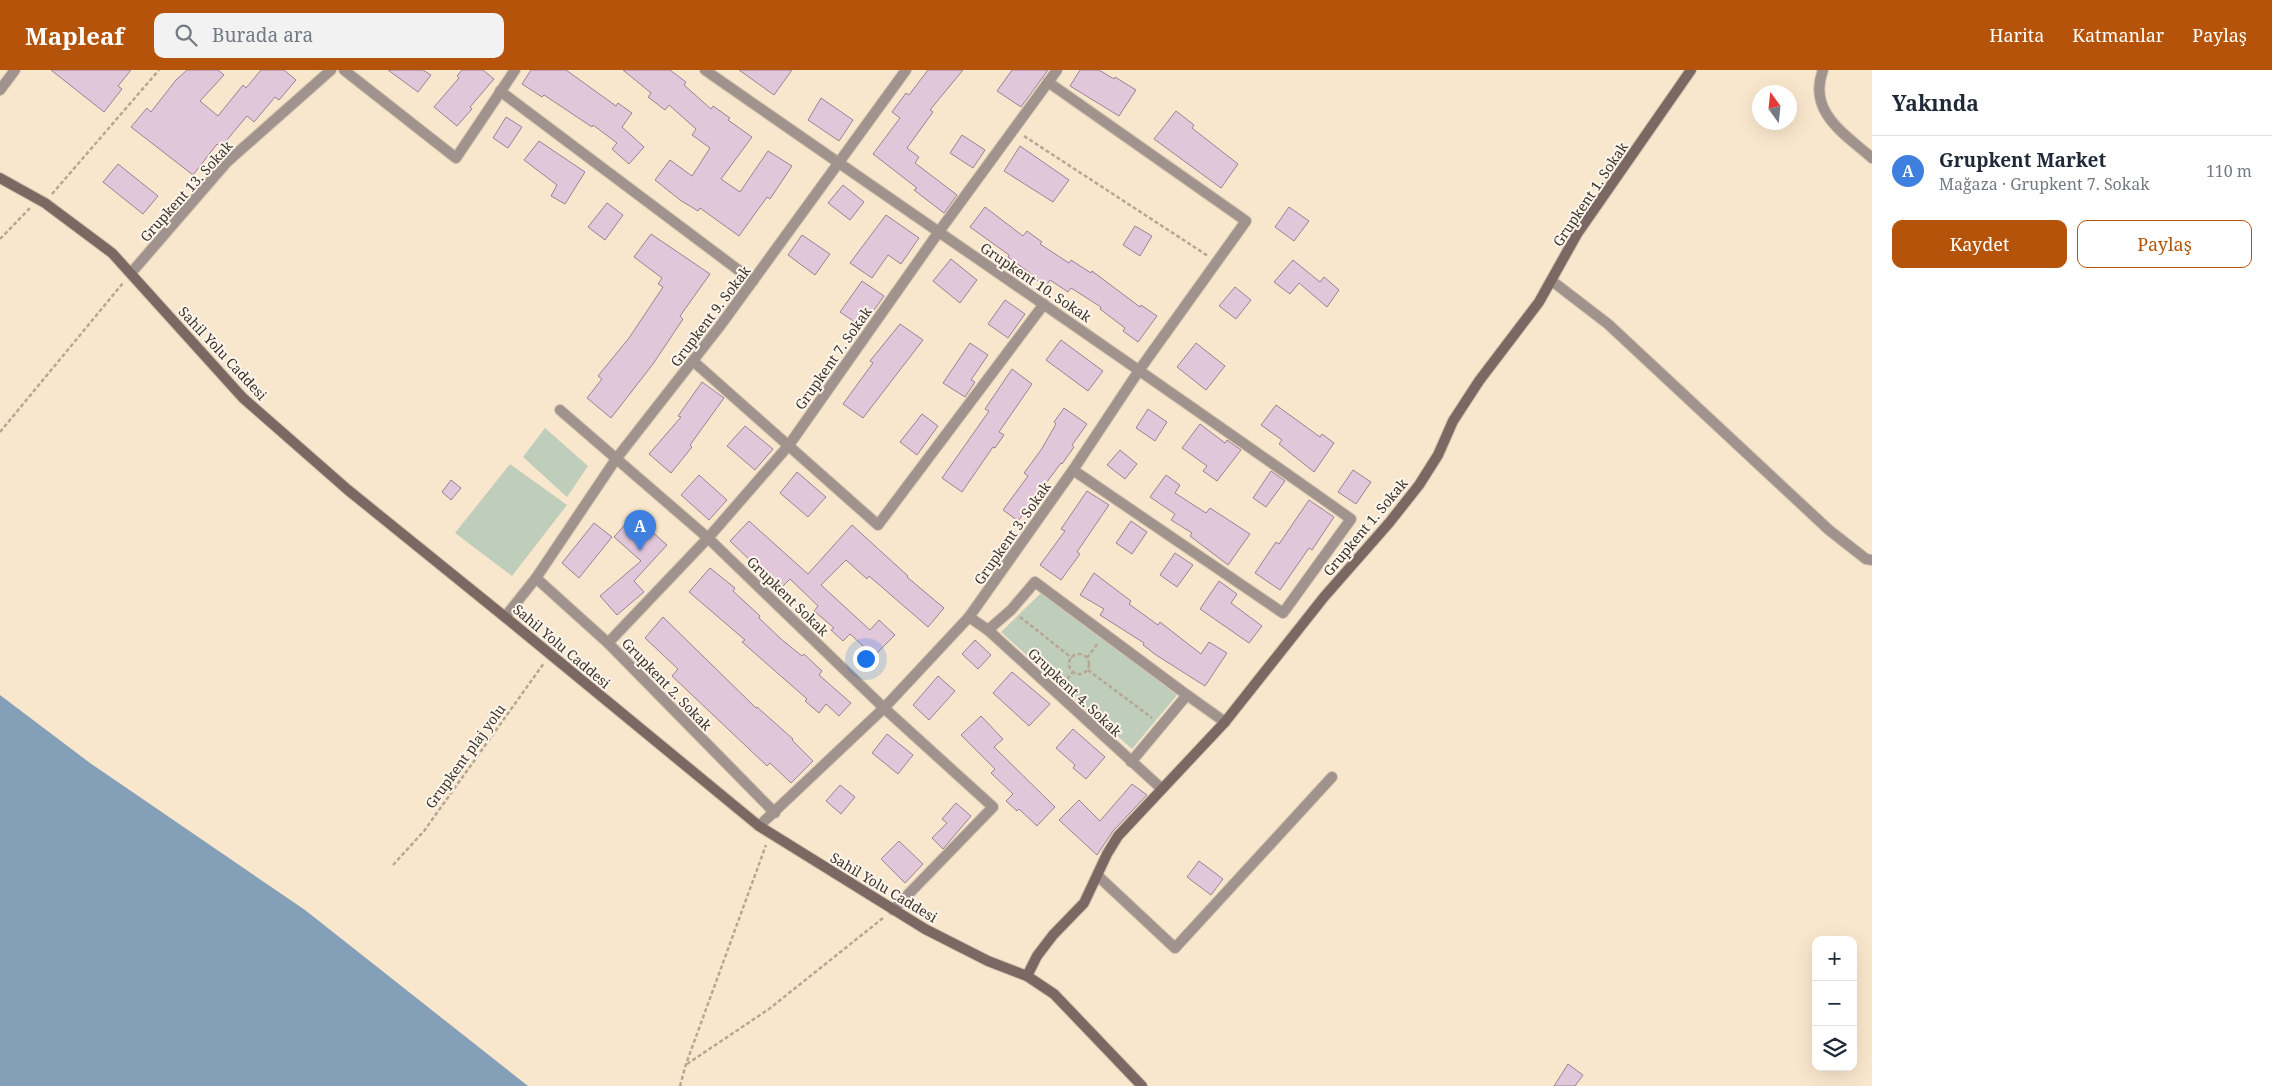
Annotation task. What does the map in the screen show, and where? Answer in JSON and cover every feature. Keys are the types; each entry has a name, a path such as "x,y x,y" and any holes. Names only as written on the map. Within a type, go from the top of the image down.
{"street":[{"path":"0,90 14,70"},
{"name":"Grupkent 13. Sokak","path":"131,272 227,162 331,70"},
{"path":"344,70 456,158 515,70"},
{"name":"Grupkent 10. Sokak","path":"705,70 938,232 1140,369 1351,518 1283,613 1073,470"},
{"name":"Grupkent 9. Sokak","path":"506,617 536,578 616,459 753,281 906,70"},
{"name":"Grupkent 7. Sokak","path":"608,643 708,538 789,445 938,232 1057,70"},
{"name":"Grupkent 1. Sokak","path":"1027,976 1037,956 1053,934 1084,903 1107,854 1118,836 1225,722 1324,597 1389,523 1419,485 1438,455 1453,421 1478,381 1540,302 1577,234 1691,70"},
{"path":"1824,70 1819,84 1824,112 1832,122 1872,158"},
{"name":"Grupkent 3. Sokak","path":"759,826 775,813 884,708 969,617 1073,470 1140,369 1246,221 1048,82"},
{"path":"500,91 753,281"},
{"name":"Sahil Yolu Caddesi","path":"0,178 41,201 112,253 243,398 348,490 506,617 759,826 925,929 988,962 1027,976 1054,994 1142,1086"},
{"path":"1552,281 1608,324 1830,530 1866,559 1872,560"},
{"path":"693,361 878,525 1044,304"},
{"name":"Grupkent Sokak","path":"560,410 708,538 884,708 993,808 893,910"},
{"name":"Grupkent 2. Sokak","path":"536,578 608,643 775,813"},
{"path":"988,630 1011,610 1036,582 1225,722"},
{"name":"Grupkent 4. Sokak","path":"969,617 988,630 1162,789"},
{"path":"1131,762 1187,695"},
{"path":"1098,876 1175,948 1332,777"}],"path":[{"path":"0,239 41,201 159,70"},
{"path":"1014,130 1217,262"},
{"path":"0,432 131,272"},
{"path":"1011,610 1072,658"},
{"path":"1087,658 1106,633"},
{"path":"1072,658 1081,654 1087,658 1088,670"},
{"name":"Grupkent plaj yolu","path":"392,865 424,831 550,655"},
{"path":"1072,658 1070,667 1073,672 1079,674 1088,670"},
{"path":"1088,670 1162,726"},
{"path":"680,1086 686,1064 770,834"},
{"path":"686,1064 768,1009 893,910"}],"green space":[{"path":"545,428 588,466 567,497 523,457"},
{"path":"510,464 567,505 512,576 455,533"},
{"path":"1042,592 1177,695 1132,749 1001,632"}],"water":[{"path":"0,695 90,763 305,910 528,1086 0,1086"}],"building":[{"path":"51,70 131,70 118,86 122,89 104,112"},
{"path":"187,70 218,70 224,75 200,101 218,116 243,85 246,88 261,70 284,70 296,80 279,100 275,97 254,122 247,116 221,147 217,144 193,175 131,127 147,108 151,112 176,80"},
{"path":"388,70 423,70 431,75 418,92"},
{"path":"462,70 483,70 494,79 470,107 472,109 457,126 434,107 459,78 457,76"},
{"path":"531,70 566,70 616,106 618,103 632,113 622,127 644,147 629,164 612,149 617,143 593,125 592,127 544,95 542,97 522,84"},
{"path":"623,70 670,70 686,82 684,85 711,109 713,106 730,118 728,120 752,137 721,179 740,192 768,151 792,166 770,199 767,197 739,236 700,208 698,211 680,200 655,180 670,160 692,176 710,148 692,135 696,129 669,105 665,110 648,97 651,93"},
{"path":"739,70 792,70 774,95"},
{"path":"928,70 963,70 930,110 933,112 907,148 919,157 915,163 957,195 944,213 914,190 917,188 873,154 900,118 892,112 906,93 909,95"},
{"path":"1012,70 1048,70 1021,107 997,91"},
{"path":"1080,70 1099,70 1136,90 1119,116 1070,86"},
{"path":"821,98 853,120 839,141 808,120"},
{"path":"1176,111 1194,125 1192,128 1238,164 1221,188 1154,139"},
{"path":"506,117 522,127 508,148 493,138"},
{"path":"962,135 985,150 973,168 950,153"},
{"path":"539,141 585,172 565,204 551,196 557,185 524,160"},
{"path":"1020,146 1069,180 1053,202 1004,171"},
{"path":"118,164 158,196 143,214 103,182"},
{"path":"843,185 864,202 850,220 828,203"},
{"path":"607,203 623,215 605,240 588,227"},
{"path":"985,207 1023,236 1027,231 1042,242 1040,244 1069,263 1071,260 1091,273 1092,271 1140,307 1141,305 1157,316 1138,342 1123,331 1125,328 1100,309 1101,307 1071,288 1068,292 1050,280 1046,286 1030,276 1031,274 1008,257 1009,255 970,227"},
{"path":"1289,207 1309,221 1294,241 1275,227"},
{"path":"886,215 919,238 901,264 888,255 872,278 850,263"},
{"path":"1135,226 1152,236 1140,256 1123,245"},
{"path":"651,234 710,274 680,316 683,319 653,364 611,418 587,398 602,379 598,376 629,338 663,287 658,284 662,278 634,257"},
{"path":"802,235 830,254 815,275 788,255"},
{"path":"951,259 977,280 960,303 933,281"},
{"path":"1293,260 1320,282 1324,277 1339,290 1327,307 1299,283 1290,294 1274,282"},
{"path":"862,281 884,296 862,327 840,312"},
{"path":"1235,287 1251,300 1236,319 1219,306"},
{"path":"1005,300 1025,314 1008,338 988,324"},
{"path":"900,324 923,340 863,418 843,404 873,363 870,361"},
{"path":"1061,340 1103,371 1088,391 1046,360"},
{"path":"970,343 988,355 971,380 975,382 965,397 943,383"},
{"path":"1196,343 1225,366 1206,390 1177,367"},
{"path":"1012,369 1032,384 999,432 1004,435 995,448 993,447 962,492 942,478 989,411 985,409"},
{"path":"702,382 724,398 690,445 692,447 671,473 649,454 681,417 678,416"},
{"path":"1276,405 1320,437 1322,434 1334,443 1314,472 1279,444 1282,440 1261,425"},
{"path":"1064,408 1087,424 1072,445 1074,447 1062,464 1018,521 1003,510 1028,476 1024,473 1041,450 1056,424 1054,422"},
{"path":"1148,409 1167,422 1155,441 1136,428"},
{"path":"922,414 938,426 917,455 900,442"},
{"path":"1200,424 1225,443 1227,440 1241,450 1217,481 1203,471 1207,466 1182,448"},
{"path":"745,426 773,449 755,470 727,446"},
{"path":"1120,450 1137,464 1125,479 1107,465"},
{"path":"1353,470 1371,482 1356,504 1338,492"},
{"path":"1271,471 1285,481 1266,507 1253,498"},
{"path":"797,472 826,497 808,517 780,493"},
{"path":"699,475 727,500 709,520 681,495"},
{"path":"1166,475 1180,485 1175,493 1206,513 1210,508 1250,534 1228,565 1190,536 1192,533 1171,520 1175,514 1150,497"},
{"path":"451,480 461,488 451,500 442,492"},
{"path":"1087,491 1109,505 1077,552 1080,554 1061,580 1040,565 1065,531 1061,529"},
{"path":"1309,500 1334,517 1312,550 1309,548 1280,590 1255,573 1276,542 1279,544"},
{"path":"633,515 667,545 634,581 644,592 617,615 600,596 641,561 614,537"},
{"path":"749,521 808,574 852,525 907,577 944,608 928,627 869,576 867,579 846,560 821,585 870,630 879,620 895,635 874,656 850,634 843,641 831,630 834,628 814,611 818,606 790,579 780,589 730,541"},
{"path":"1131,521 1147,532 1132,554 1116,543"},
{"path":"594,523 612,537 579,578 562,563"},
{"path":"1175,553 1193,565 1177,587 1160,575"},
{"path":"710,568 735,588 733,591 781,639 802,656 804,654 822,671 819,675 851,703 839,716 826,704 819,713 805,701 807,699 742,642 745,640 689,592"},
{"path":"1094,573 1131,601 1129,604 1158,625 1160,622 1201,654 1209,642 1227,653 1205,686 1156,655 1143,645 1144,643 1100,615 1104,609 1080,595"},
{"path":"1219,581 1237,594 1231,603 1262,626 1249,643 1200,609"},
{"path":"663,617 756,708 793,739 813,761 791,783 770,763 767,766 672,676 678,669 645,638"},
{"path":"975,640 991,655 978,669 962,654"},
{"path":"1012,672 1050,704 1029,726 993,693"},
{"path":"938,676 955,691 929,720 913,705"},
{"path":"981,716 1003,739 994,747 1055,807 1037,826 1019,809 1017,811 1006,801 1013,794 991,773 995,769 961,735"},
{"path":"1073,729 1105,757 1086,779 1073,768 1075,765 1056,748"},
{"path":"887,734 913,755 898,774 872,753"},
{"path":"1132,784 1147,795 1113,831 1097,855 1059,820 1079,800 1100,821"},
{"path":"840,785 855,797 841,814 826,801"},
{"path":"956,803 971,816 943,849 932,838 947,823 942,819"},
{"path":"899,841 923,864 905,883 881,859"},
{"path":"1199,861 1223,879 1211,895 1187,877"},
{"path":"1568,1064 1583,1075 1575,1086 1554,1086"}],"place":[{"name":"Grupkent Market","path":"640,551"}]}
